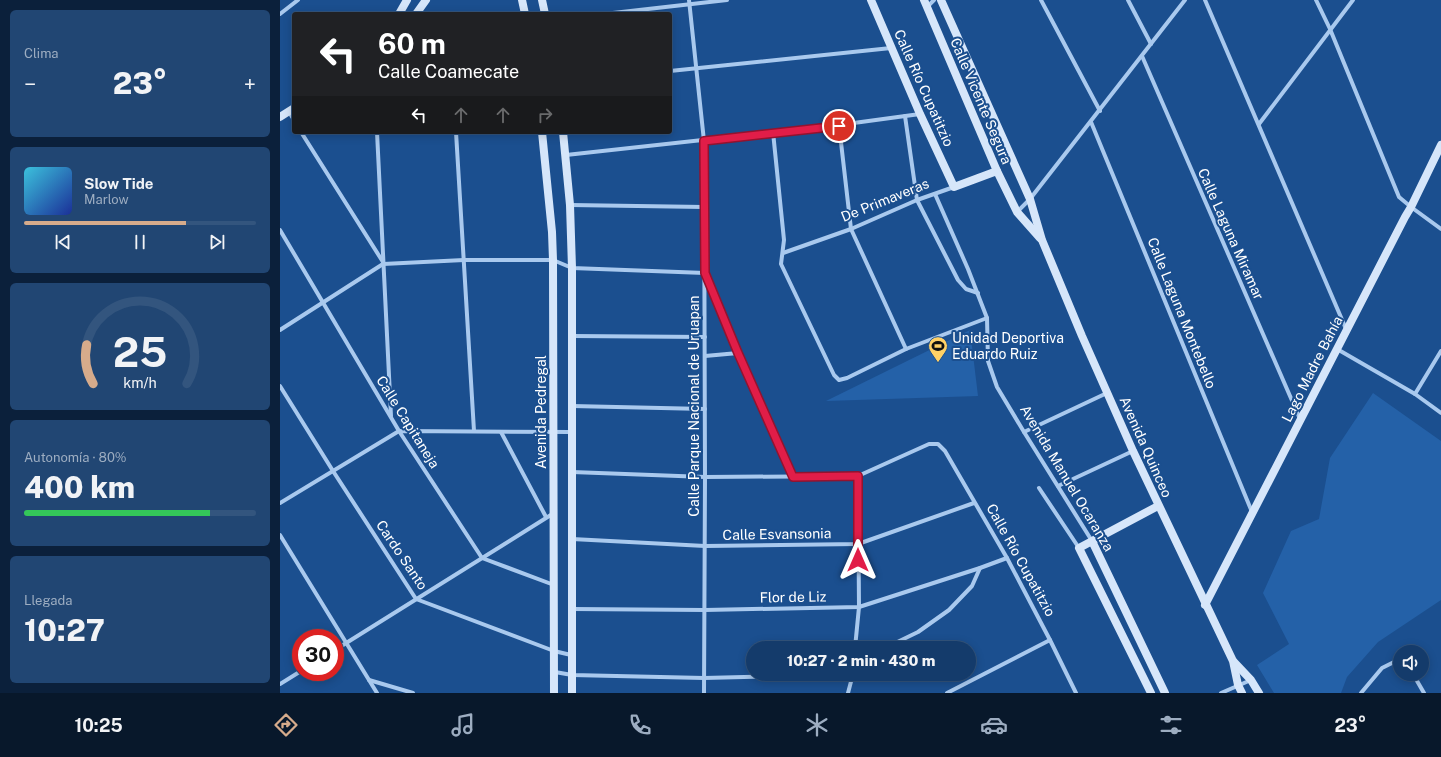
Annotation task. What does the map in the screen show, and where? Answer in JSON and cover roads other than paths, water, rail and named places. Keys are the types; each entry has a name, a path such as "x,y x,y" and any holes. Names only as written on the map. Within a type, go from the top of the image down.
{"street":[{"path":"280,14 298,0"},
{"path":"417,12 426,0"},
{"path":"522,0 524,12"},
{"path":"542,0 545,12"},
{"path":"618,12 689,2 727,0"},
{"name":"Calle Río Cupatitzio","path":"871,0 920,114 954,187"},
{"path":"925,4 934,0"},
{"name":"Calle Vicente Segura","path":"941,0 1030,200"},
{"path":"1041,0 1100,111"},
{"path":"1128,0 1151,44"},
{"path":"1017,212 1030,200 1184,0"},
{"path":"1205,0 1347,329"},
{"path":"1316,0 1330,29 1400,197 1441,229"},
{"path":"1259,124 1330,29 1354,0"},
{"name":"Calle Parque Nacional de Uruapan","path":"689,2 704,141 704,693"},
{"name":"Calle Vicente Segura","path":"925,4 997,171 1017,212"},
{"path":"672,71 892,48"},
{"name":"Calle Laguna Miramar","path":"1142,56 1300,420"},
{"path":"280,117 291,110"},
{"path":"566,155 839,126 920,114"},
{"path":"905,116 917,200 958,280 966,289 978,293"},
{"name":"Calle Laguna Montebello","path":"1091,122 1253,513"},
{"path":"839,126 851,229 906,349"},
{"path":"773,132 784,240 781,264 834,375 839,380 847,378 906,349 987,318"},
{"path":"303,134 383,264"},
{"path":"377,134 391,416"},
{"path":"456,134 474,431"},
{"name":"Avenida Pedregal","path":"542,134 552,232 553,260 554,693"},
{"path":"563,134 570,205 572,268 572,693"},
{"name":"Lago Madre Bahía","path":"1205,605 1411,207 1441,146"},
{"name":"De Primaveras","path":"782,253 851,229 917,200 997,171"},
{"name":"Avenida Manuel Ocaranza","path":"935,194 978,293 987,318 988,361 996,387 1092,540 1165,693"},
{"name":"Avenida Quinceo","path":"1030,200 1042,240 1082,336 1158,506 1233,661 1238,685 1242,693"},
{"path":"570,205 704,207"},
{"name":"Avenida Quinceo","path":"1017,212 1042,240"},
{"name":"Calle Capitaneja","path":"280,230 399,431 482,558"},
{"path":"280,330 383,264 464,260 553,260 572,268 705,273 738,353 793,477"},
{"path":"571,336 705,337"},
{"path":"1337,349 1415,394 1441,413"},
{"path":"1415,394 1441,351"},
{"path":"705,356 738,353"},
{"name":"Cardo Santo","path":"280,386 416,599 554,651 571,655"},
{"path":"1024,432 1108,392"},
{"path":"572,406 705,410"},
{"path":"280,503 399,431 572,432"},
{"path":"501,432 546,517"},
{"name":"Calle Río Cupatitzio","path":"858,476 929,444 938,444 945,451 1007,558 1076,693"},
{"path":"1058,486 1133,452"},
{"path":"572,472 705,477 858,476 859,607 856,641"},
{"name":"Avenida Manuel Ocaranza","path":"1039,488 1079,548 1148,692"},
{"name":"Calle Esvansonia","path":"572,539 705,546 858,544 974,503"},
{"path":"1079,548 1158,506"},
{"path":"346,643 554,512"},
{"path":"280,535 377,693"},
{"path":"482,558 554,585"},
{"name":"Flor de Liz","path":"572,609 705,610 859,607 1007,558"},
{"path":"899,641 918,632 949,610 972,586 980,568"},
{"path":"947,693 1050,640"},
{"name":"Avenida Quinceo","path":"1233,661 1251,680 1259,693"},
{"path":"1361,693 1382,668 1393,662"},
{"path":"554,672 572,675 704,678 746,677"},
{"path":"280,684 292,677"},
{"path":"369,680 413,693"},
{"path":"1221,693 1251,680"},
{"path":"848,693 851,681"},
{"path":"1418,681 1424,693"}],"place":[{"name":"Unidad Deportiva Eduardo Ruiz","path":"938,363"}]}
